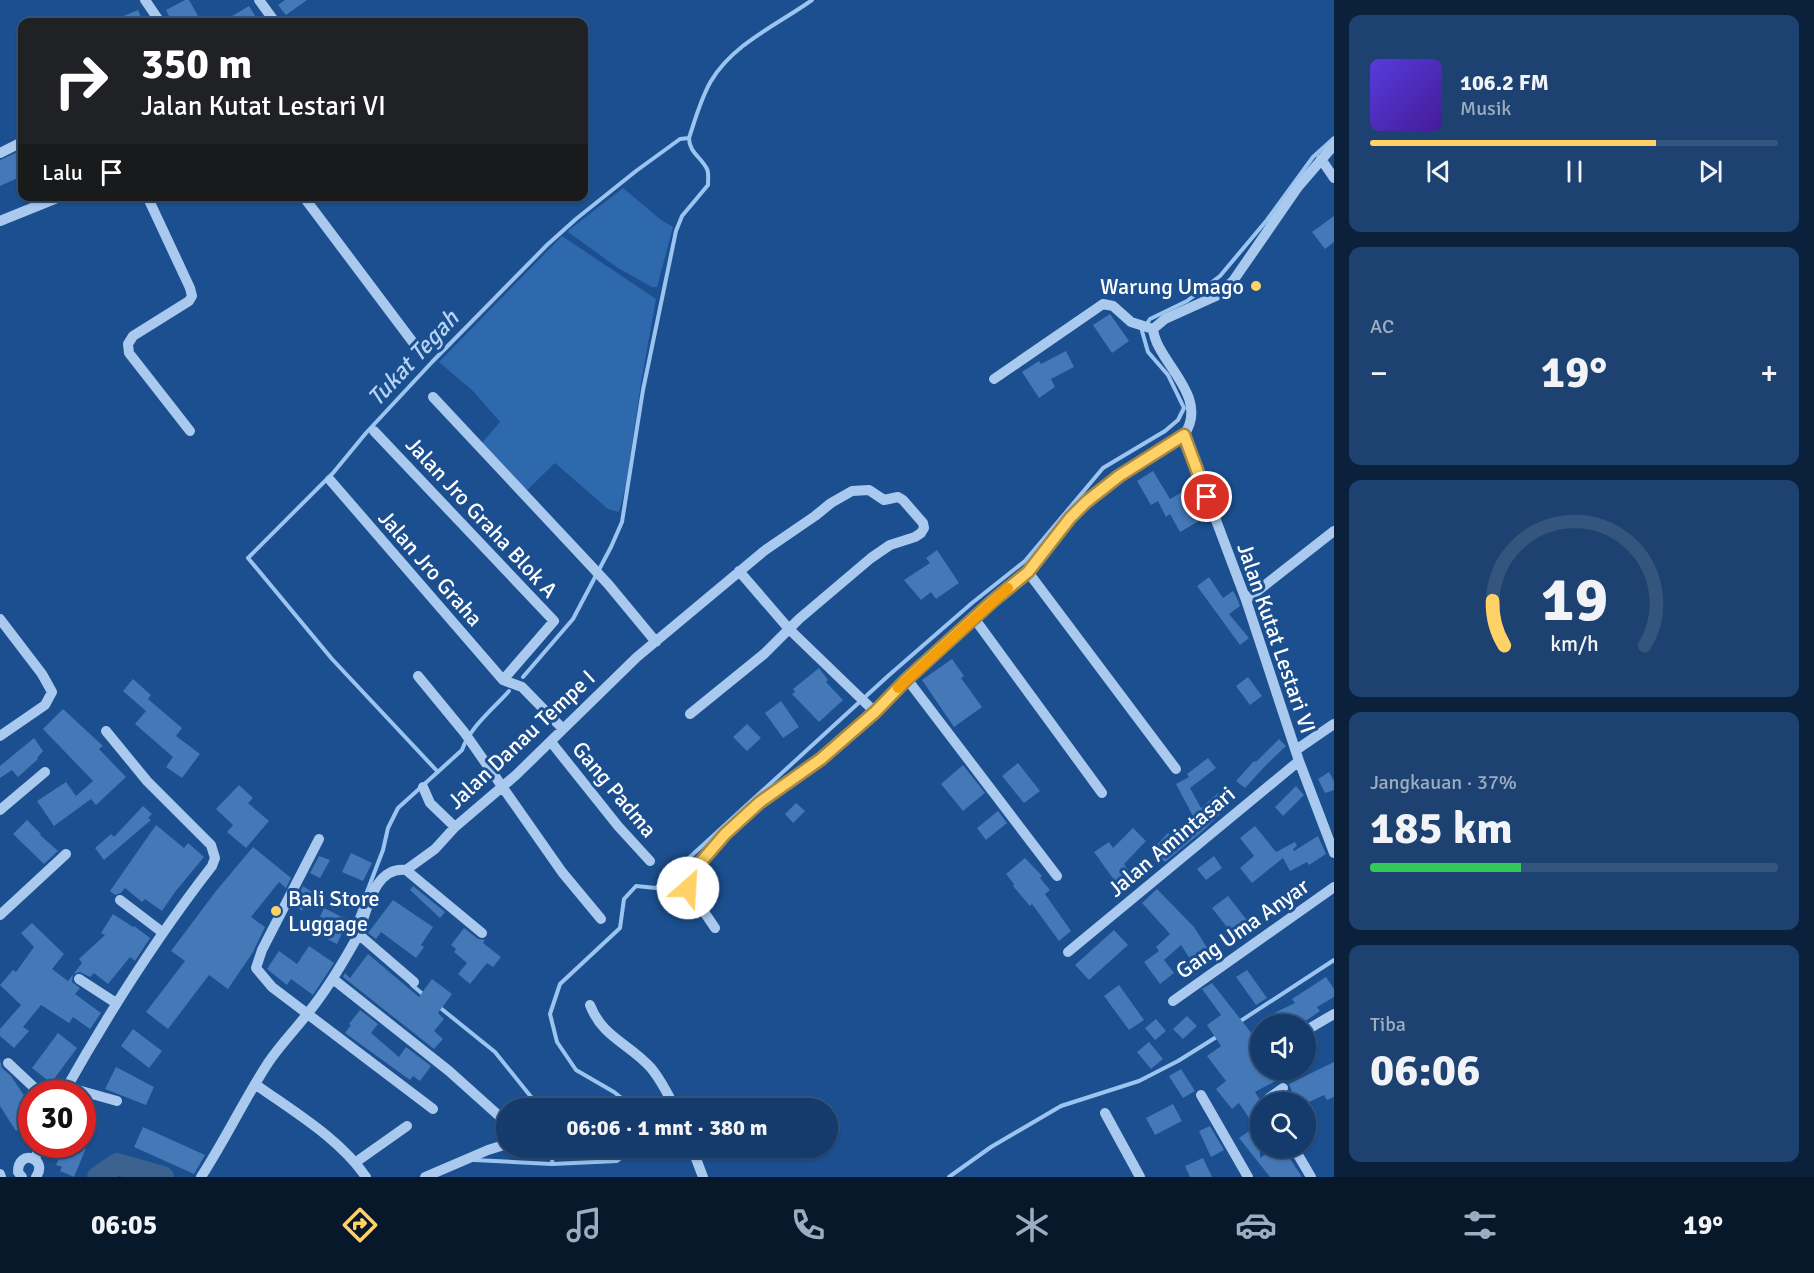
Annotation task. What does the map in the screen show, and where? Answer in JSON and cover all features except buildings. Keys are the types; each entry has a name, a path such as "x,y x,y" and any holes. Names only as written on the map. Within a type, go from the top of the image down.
{"street":[{"path":"145,0 157,18"},
{"path":"259,0 272,18"},
{"path":"0,153 18,144"},
{"path":"1150,328 1216,296 1233,281 1298,188 1334,145"},
{"path":"1321,159 1334,178"},
{"path":"0,221 50,201"},
{"path":"149,201 192,296 189,301 134,336 128,344 129,353 190,431"},
{"path":"307,201 421,353"},
{"path":"715,928 688,888 688,877 725,834 760,802 821,759 872,709 1028,572 1070,518 1086,502 1119,476 1184,435 1190,425 1191,412 1184,388 1150,328 1131,322 1113,306 1103,304 994,379"},
{"path":"433,397 608,584 656,642"},
{"name":"Jalan Jro Graha Blok A","path":"374,431 554,621 503,680"},
{"name":"Jalan Kutat Lestari VI","path":"1184,435 1246,600 1297,755 1334,853"},
{"name":"Jalan Jro Graha","path":"330,480 503,680"},
{"name":"Jalan Danau Tempe I","path":"201,1177 255,1084 290,1033 308,1014 333,979 381,879 398,869 406,870 435,849 454,828 551,741 617,675 739,571 831,503 852,491 861,489 869,490 884,500 898,497 924,528 915,537 883,549 789,629"},
{"path":"1246,600 1334,531"},
{"path":"739,571 789,629 872,709"},
{"path":"1028,572 1176,769"},
{"path":"974,618 1102,793"},
{"path":"0,619 42,674 52,692 45,705 0,736"},
{"path":"690,714 764,654 789,629"},
{"path":"418,676 477,749 562,872 601,919"},
{"path":"907,679 1058,876"},
{"path":"503,680 522,687 563,729"},
{"name":"Jalan Amintasari","path":"1068,952 1334,724"},
{"path":"71,1080 116,1003 162,932 212,866 214,852 212,845 147,781 106,731"},
{"name":"Gang Padma","path":"551,741 618,826 650,861"},
{"path":"0,810 45,772"},
{"path":"423,787 430,803 454,828"},
{"path":"319,839 258,957 256,968 272,987 433,1109"},
{"path":"0,915 66,854"},
{"path":"406,870 482,933"},
{"name":"Gang Uma Anyar","path":"1173,1001 1334,887"},
{"path":"120,900 162,932"},
{"path":"357,933 414,982"},
{"path":"79,979 116,1003"},
{"path":"333,979 449,1071 496,1113"},
{"path":"590,1005 595,1020 650,1067 670,1098"},
{"path":"1316,1025 1334,1014"},
{"path":"8,1063 26,1080"},
{"path":"255,1084 318,1129 356,1162 366,1177"},
{"path":"1275,1092 1283,1088"},
{"path":"1201,1095 1248,1177"},
{"path":"96,1097 117,1101"},
{"path":"1105,1113 1140,1177"},
{"path":"356,1162 407,1126"},
{"path":"425,1177 496,1147"},
{"path":"22,1177 18,1172 20,1163 26,1158 34,1159 40,1166 36,1177"},
{"path":"696,1158 703,1177"},
{"path":"1300,1158 1311,1177"}],"shaded area":[{"path":"623,188 661,220 673,227 657,287 652,287 618,268 568,232"},
{"path":"562,236 656,299 626,485 619,512 608,509 555,463 525,492 481,444 500,422 473,391 439,362"}],"waterway":[{"path":"523,677 573,619 622,522 643,390 676,231 682,216 708,185 707,169 693,151 689,138 698,109 711,81 732,56 744,45 812,0"},
{"name":"Tukat Tegah","path":"438,772 332,659 248,558 333,473 366,433 433,361 547,245 636,171 680,139 689,138"},
{"path":"622,1098 576,1070 557,1042 550,1014 560,984 620,928 624,899 636,886 656,888 888,676 972,603 1025,561 1103,468 1165,431 1178,420 1184,408 1168,375 1148,352 1142,331 1150,319 1187,301 1220,276 1267,220 1313,157 1334,138"},
{"path":"348,933 355,923 383,850 388,828 398,808 462,750 476,726 509,691"},
{"path":"1239,1022 1334,960"},
{"path":"412,985 425,996"},
{"path":"438,1006 495,1052 532,1098"},
{"path":"949,1177 991,1147 1061,1106 1139,1081 1178,1061 1218,1036"},
{"path":"552,1158 552,1164"},
{"path":"474,1160 552,1164 617,1161 621,1158"},
{"path":"98,1177 117,1164 163,1177"}],"slow traffic":[{"path":"898,688 1008,588"}],"place":[{"name":"Warung Umago","path":"1256,286"},
{"name":"Bali Store Luggage","path":"276,911"}],"route":[{"path":"688,888 688,877 725,834 760,802 821,759 875,712 907,679 1028,572 1070,518 1119,476 1184,435 1207,497"}]}
